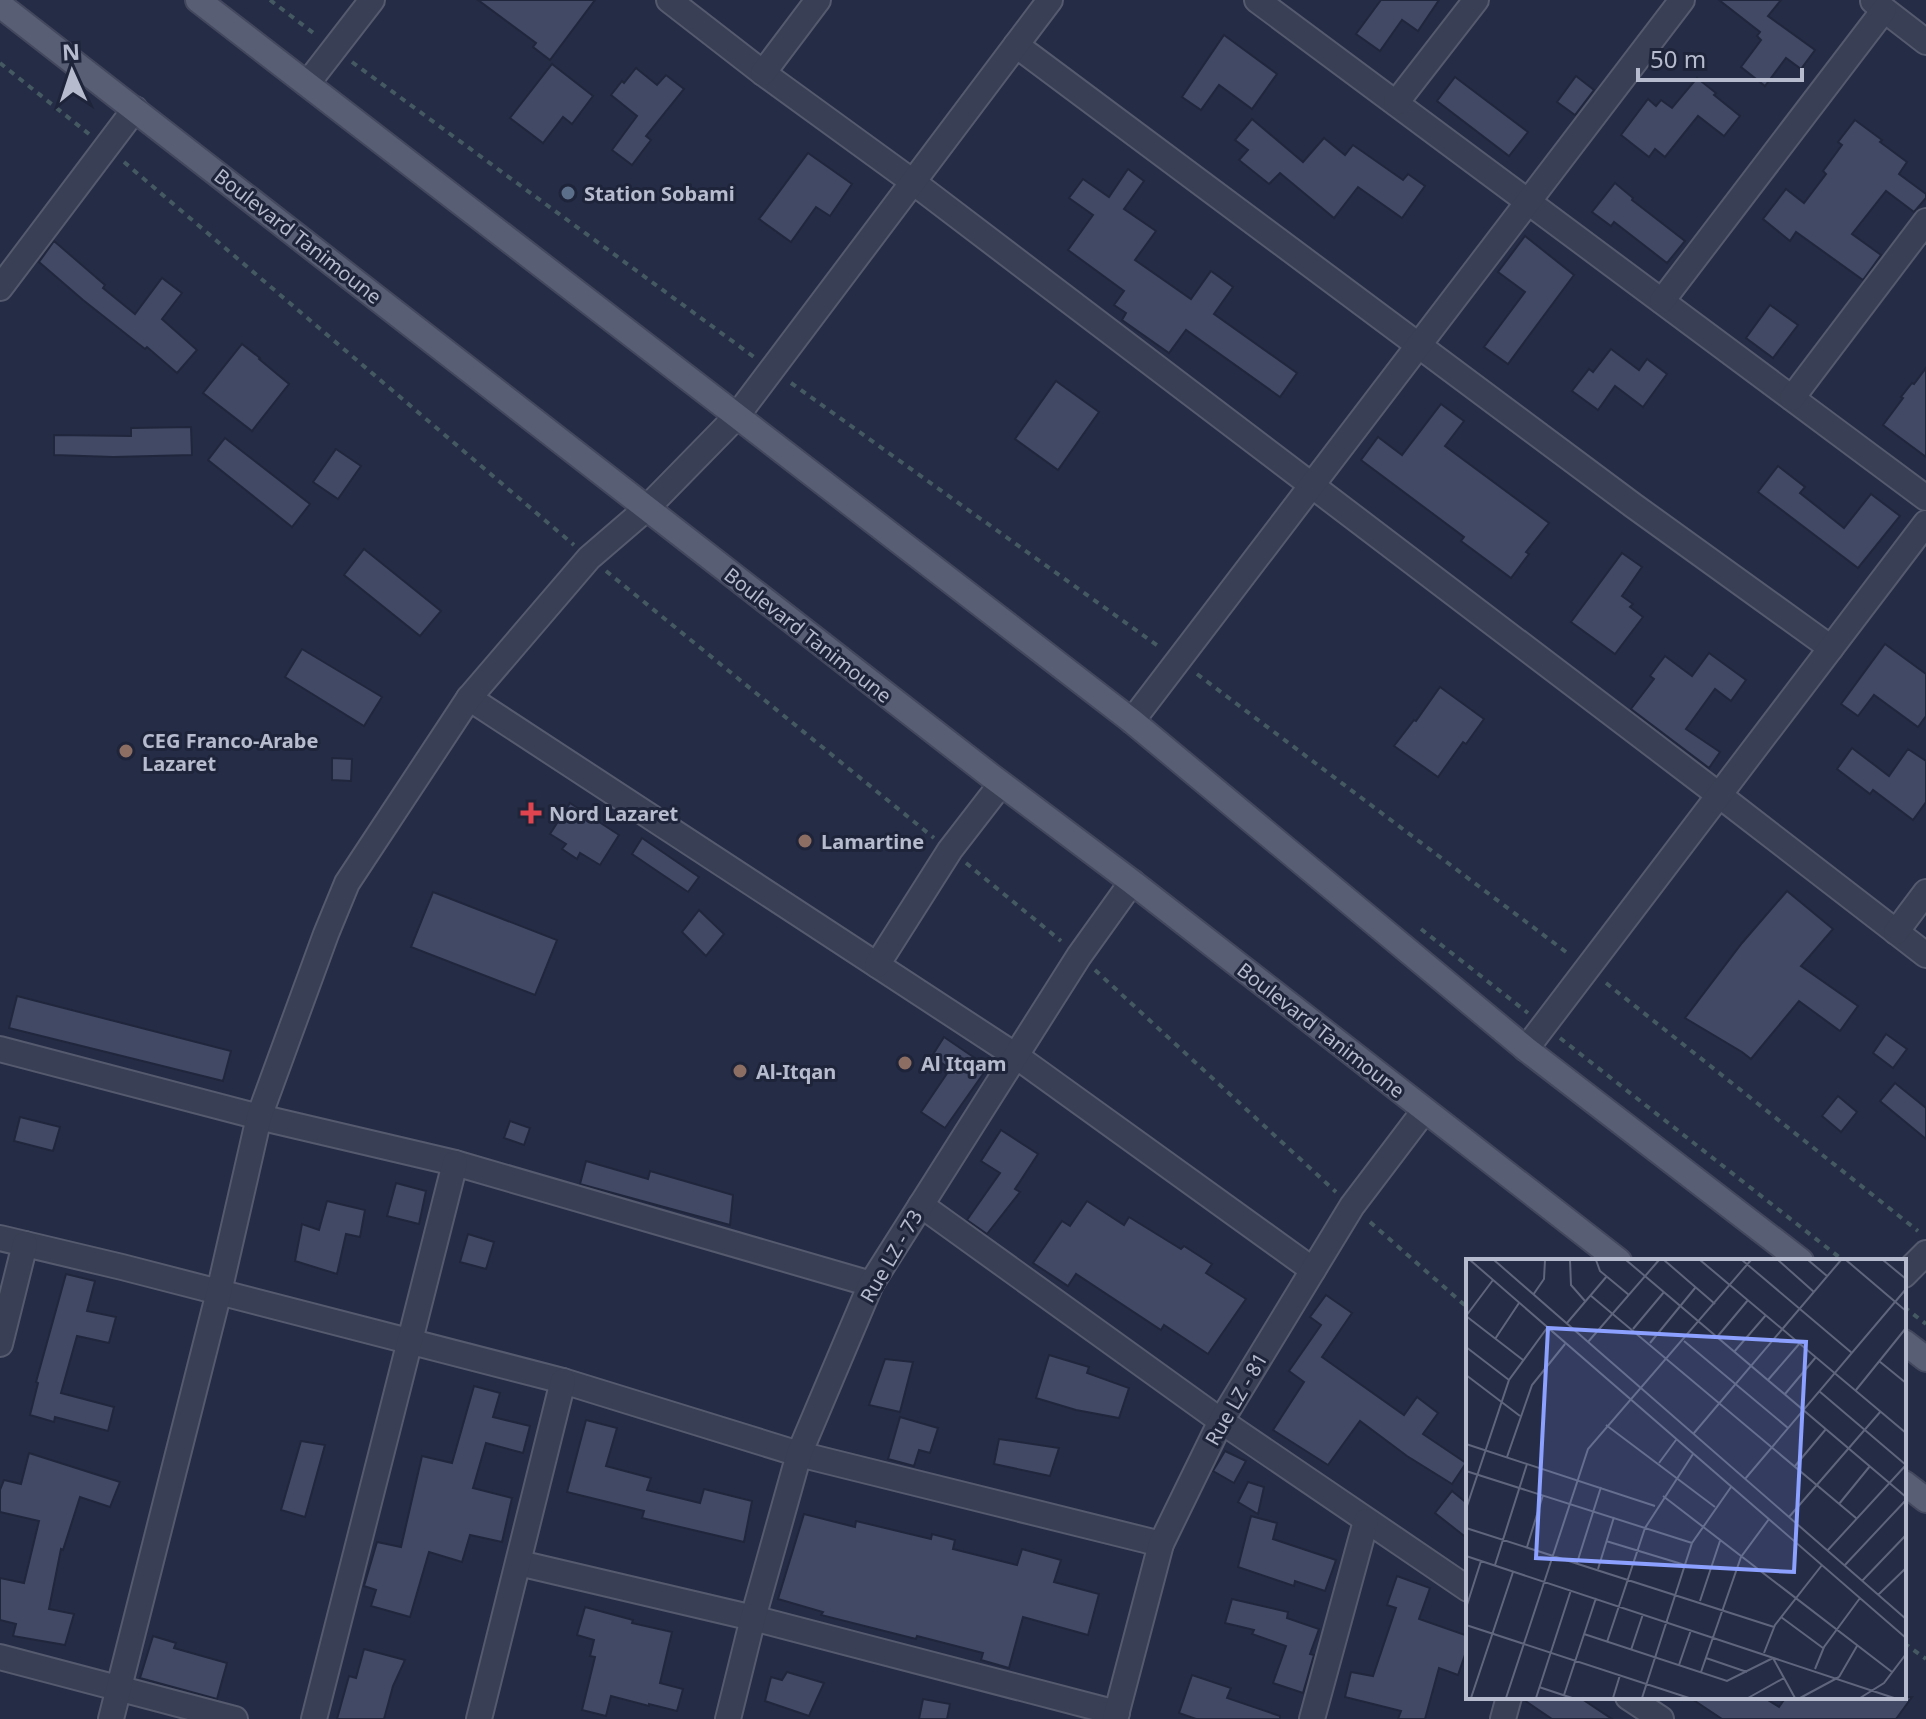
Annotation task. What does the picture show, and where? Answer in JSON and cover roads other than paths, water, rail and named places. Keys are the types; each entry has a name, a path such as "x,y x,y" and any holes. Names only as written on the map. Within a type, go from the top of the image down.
{"main road":[{"path":"198,0 1132,721 1526,1049 1798,1259"},
{"name":"Boulevard Tanimoune","path":"0,5 1616,1259"},
{"path":"1906,1344 1926,1359"},
{"path":"1906,1485 1926,1500"}],"street":[{"path":"307,84 372,0"},
{"path":"669,0 913,182 1926,955"},
{"path":"763,73 818,0"},
{"path":"111,1719 219,1292 259,1117 347,883 469,698 589,558 646,509 736,417 1050,0"},
{"path":"1396,103 1476,0"},
{"path":"1132,721 1682,0"},
{"path":"1260,1 1926,498"},
{"path":"1662,301 1878,5 1926,42"},
{"path":"1016,45 1646,515 1831,648"},
{"path":"0,288 135,109"},
{"path":"1792,398 1926,221"},
{"path":"1526,1049 1926,523"},
{"path":"469,698 1016,1056 1313,1270"},
{"path":"877,965 950,850 1001,784"},
{"name":"Rue LZ - 73","path":"728,1719 799,1454 871,1284 1079,956 1132,882"},
{"path":"1896,932 1926,892"},
{"path":"0,1049 259,1117 455,1163 871,1284"},
{"name":"Rue LZ - 81","path":"1116,1716 1161,1544 1221,1421 1352,1206 1424,1111"},
{"path":"314,1719 455,1163"},
{"path":"921,1205 1221,1421 1466,1588"},
{"path":"0,1238 563,1381 799,1454 1161,1544"},
{"path":"0,1344 25,1244"},
{"path":"1906,1273 1926,1253"},
{"path":"479,1719 563,1381"},
{"path":"1312,1719 1366,1521"},
{"path":"519,1563 753,1618 1116,1716"},
{"path":"0,1657 235,1719"},
{"path":"1503,1719 1508,1699"},
{"path":"1631,1699 1661,1719"}],"place":[{"name":"Station Sobami","path":"568,193"},
{"name":"CEG Franco-Arabe Lazaret","path":"126,751"},
{"name":"Nord Lazaret","path":"531,813"},
{"name":"Lamartine","path":"805,841"},
{"name":"Al Itqam","path":"905,1063"},
{"name":"Al-Itqan","path":"740,1071"}]}
